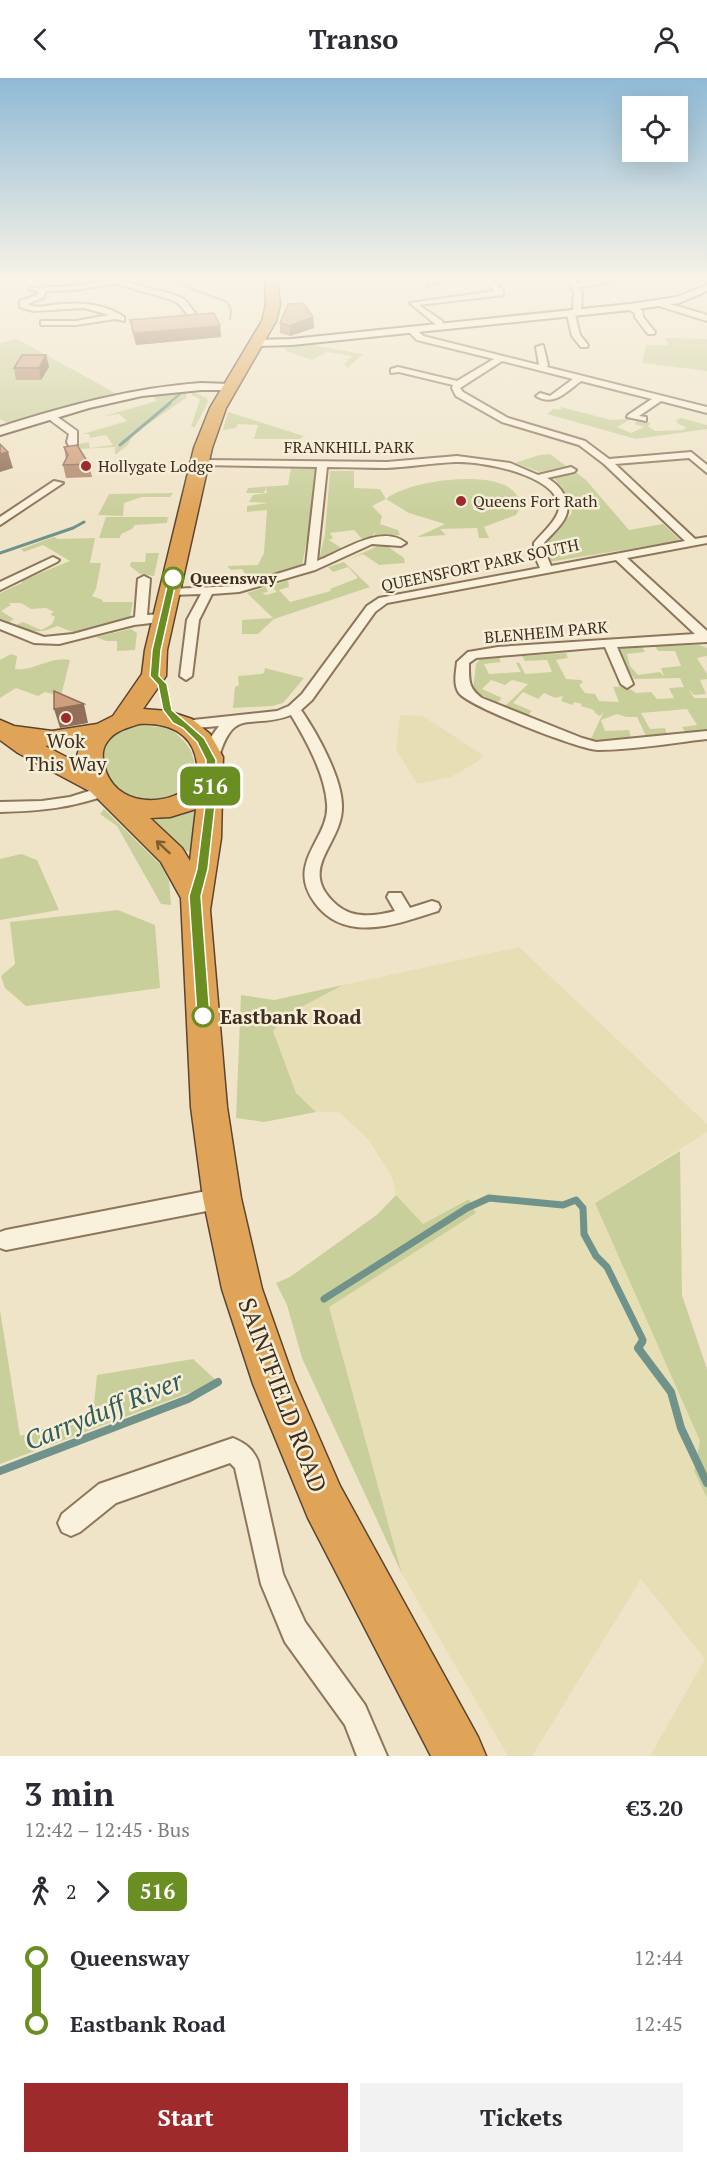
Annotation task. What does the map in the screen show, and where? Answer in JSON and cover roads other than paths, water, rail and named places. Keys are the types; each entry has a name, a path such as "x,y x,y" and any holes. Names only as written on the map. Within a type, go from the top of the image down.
{"highway":[{"path":"154,676 162,684 168,710 201,740 210,771 203,792 193,800 163,810 134,810 106,792 90,771 88,760 93,742 113,725 154,676 156,650 203,449 218,408 248,357"},
{"path":"113,725 147,716 180,723"},
{"name":"SAINTFIELD ROAD","path":"5,730 58,740 113,725"},
{"name":"SAINTFIELD ROAD","path":"5,730 27,747 106,792 128,816 172,855 195,896"},
{"name":"SAINTFIELD ROAD","path":"210,771 210,806 202,869 195,896 209,1107 222,1198 245,1299 274,1384 319,1491 397,1644 459,1756"}],"main road":[{"path":"167,388 234,380"},
{"path":"0,431 49,415 167,388 234,380"},
{"path":"188,386 213,394 217,398 218,408"}],"street":[{"path":"494,357 707,410"},
{"path":"541,369 544,365 542,357"},
{"path":"398,369 458,384 500,359"},
{"path":"540,396 551,399 580,378"},
{"path":"458,384 456,388 459,394 496,416 574,439 607,462 692,542"},
{"path":"643,419 631,417 658,399"},
{"path":"49,415 74,433 72,442 74,448"},
{"path":"607,462 691,455 707,470"},
{"name":"FRANKHILL PARK","path":"201,462 387,465 457,459 497,463 520,468 540,477"},
{"path":"311,568 322,465"},
{"path":"540,477 571,470"},
{"path":"540,477 557,491 565,509 539,543 540,554 546,568"},
{"path":"0,522 58,483"},
{"name":"QUEENSFORT PARK SOUTH","path":"294,709 306,697 372,609 383,600 707,540"},
{"path":"170,592 239,589 311,568 370,541 401,543"},
{"path":"617,555 705,638"},
{"path":"0,587 53,560"},
{"path":"141,618 144,579"},
{"path":"186,676 193,620 208,591"},
{"path":"372,592 383,600"},
{"path":"0,625 34,639 55,641 141,618 164,618"},
{"name":"BLENHEIM PARK","path":"705,638 498,651 472,655 463,662 462,682 465,692 496,708 578,742 596,746 707,735"},
{"path":"609,643 627,684"},
{"path":"180,723 279,715 294,709 303,720 331,789 335,806 332,824 318,853 312,876 318,896 334,914 360,921 382,922 432,907"},
{"path":"210,771 223,727 240,719"},
{"path":"0,807 42,806 71,802 106,792"},
{"path":"394,897 405,914"},
{"path":"6,1240 222,1198"},
{"path":"71,1523 108,1493 233,1450 246,1461 270,1575 295,1632 355,1715 372,1756"}],"waterway":[{"name":"Carryduff River","path":"168,404 181,393"},
{"name":"Carryduff River","path":"120,445 170,403"},
{"name":"Carryduff River","path":"0,553 73,528 84,522"},
{"name":"Carryduff River","path":"324,1299 467,1208 489,1198 563,1205 576,1200 583,1208 584,1234 596,1256 607,1267 643,1340 641,1343"},
{"name":"Carryduff River","path":"642,1342 638,1348 671,1392 681,1428 707,1483"},
{"name":"Carryduff River","path":"0,1471 188,1399 218,1382"}],"place":[{"name":"Hollygate Lodge","path":"86,466"},
{"name":"Queens Fort Rath","path":"461,501"},
{"name":"Queensway","path":"173,578"},
{"name":"Wok This Way","path":"66,718"},
{"name":"Eastbank Road","path":"203,1016"}]}
